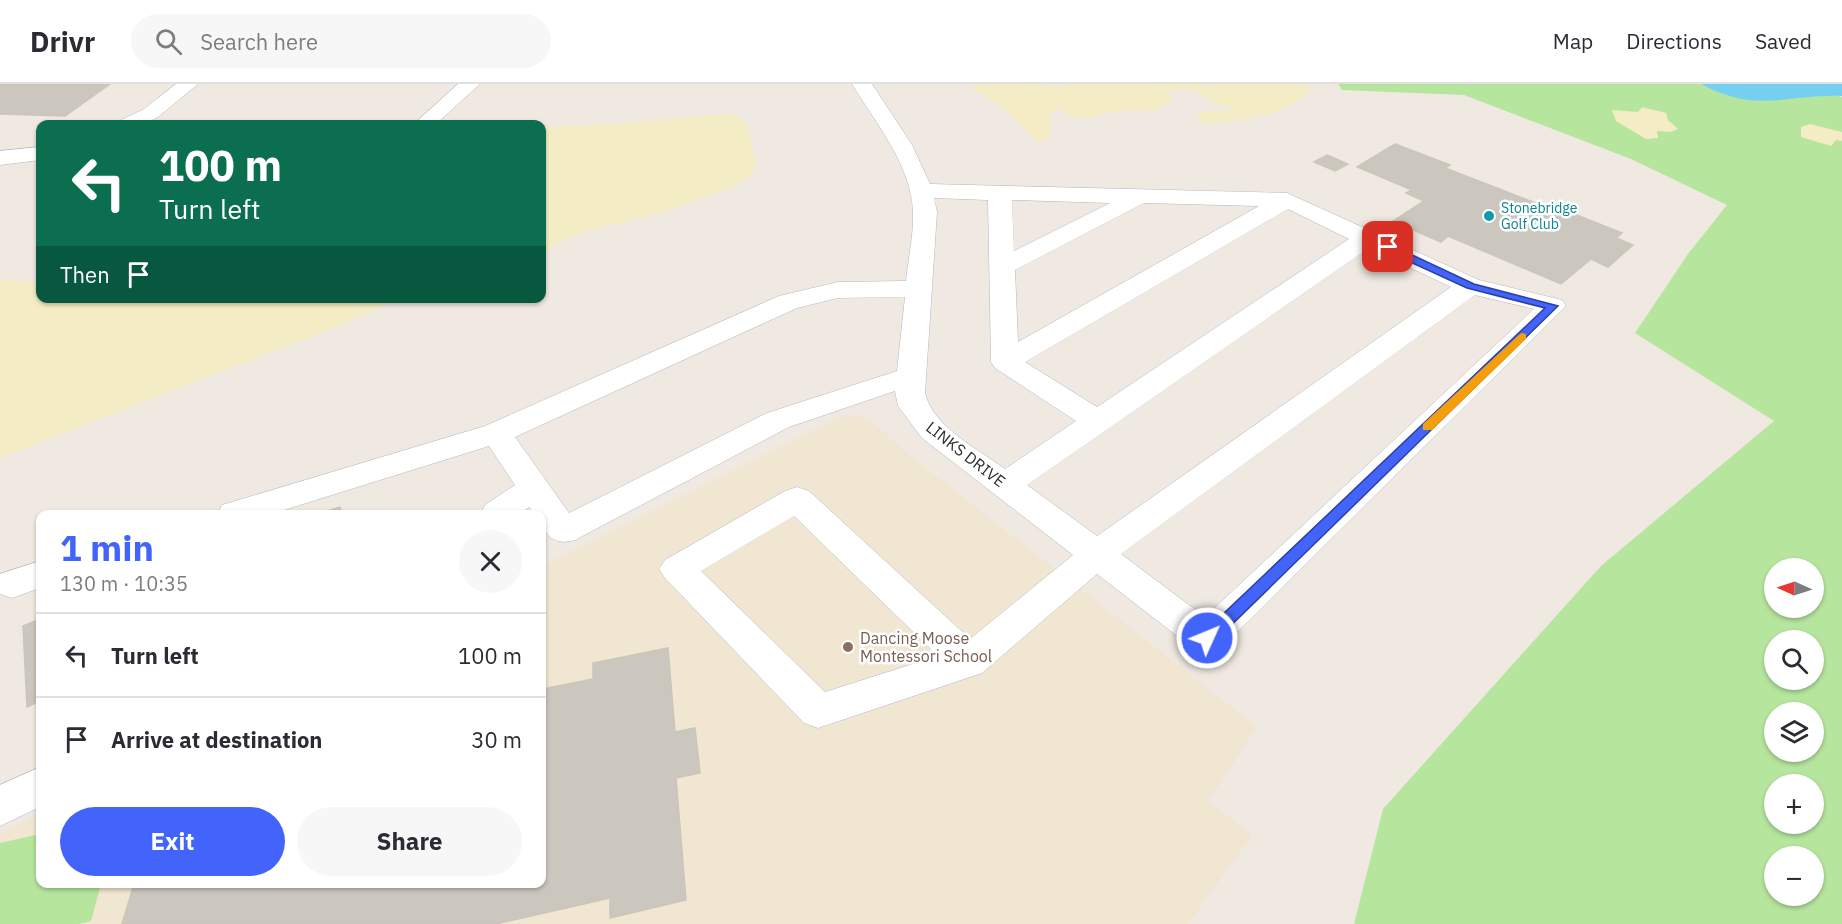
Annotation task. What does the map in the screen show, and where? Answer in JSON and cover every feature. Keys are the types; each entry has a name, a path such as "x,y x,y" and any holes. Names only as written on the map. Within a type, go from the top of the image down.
{"street":[{"path":"136,120 151,113 188,84"},
{"path":"429,120 470,84"},
{"name":"LINKS DRIVE","path":"862,84 906,156 923,191 925,212 910,393 913,406 933,431 1098,553 1207,638 1552,306 1470,286"},
{"path":"0,158 36,154"},
{"path":"923,191 1287,200 1470,286 1098,553 969,662 818,711 677,569 797,499 969,662"},
{"path":"1000,193 1005,362"},
{"path":"1002,267 1140,197"},
{"path":"1005,362 1287,200"},
{"path":"1005,485 1367,238"},
{"path":"247,510 496,433 788,302 838,290 919,289"},
{"path":"1005,362 1097,421"},
{"path":"496,433 563,531 778,420 911,376"},
{"path":"503,510 533,488"},
{"path":"0,806 36,788"}],"shaded area":[{"name":"Dancing Moose Montessori School","path":"844,415 865,417 904,451 1257,727 1209,801 1252,835 1188,924 0,924 0,834 36,814 36,888 546,888 546,564"}],"green space":[{"path":"1338,84 1799,84 1842,97 1842,924 1354,924 1383,809 1601,566 1774,421 1635,333 1688,254 1727,205 1631,159 1464,95 1342,90"},
{"path":"36,835 36,888 100,888 91,921 78,924 0,924 0,843"}],"sand":[{"path":"969,84 1037,84 1057,87 1072,84 1308,84 1309,90 1300,99 1275,112 1244,119 1202,124 1197,112 1228,110 1236,107 1213,104 1197,92 1181,89 1167,93 1172,100 1155,111 1117,111 1080,119 1057,109 1050,115 1051,136 1038,142 1008,112"},
{"path":"1642,107 1666,113 1668,120 1678,129 1671,132 1657,131 1658,138 1646,139 1616,121 1612,110 1638,112"},
{"path":"724,114 740,117 748,127 756,162 751,176 734,187 657,214 576,234 546,251 546,127 611,124"},
{"path":"1810,124 1842,132 1842,141 1836,140 1831,146 1801,137 1801,127"},
{"path":"0,279 36,283 36,303 391,303 341,325 0,458"}],"water":[{"path":"1701,84 1842,84 1842,96 1755,100 1721,93"}],"building":[{"path":"0,84 110,84 65,116 0,114"},
{"name":"Stonebridge Golf Club","path":"1395,144 1450,165 1445,168 1556,211 1559,208 1622,233 1616,238 1633,245 1608,267 1591,259 1561,284 1448,236 1441,242 1393,221 1424,201 1406,193 1412,190 1357,167"},
{"path":"1327,155 1348,164 1335,171 1314,162"},
{"path":"36,621 36,703 27,707 23,626"},
{"path":"668,648 675,732 695,728 700,773 676,778 686,900 610,918 610,898 496,924 122,924 133,888 546,888 546,688 593,679 593,663"}],"slow traffic":[{"path":"1427,427 1521,336"}],"place":[{"name":"Stonebridge Golf Club","path":"1489,216"},
{"name":"Dancing Moose Montessori School","path":"848,647"}],"route":[{"path":"1207,638 1552,306 1470,286 1388,247"}]}
